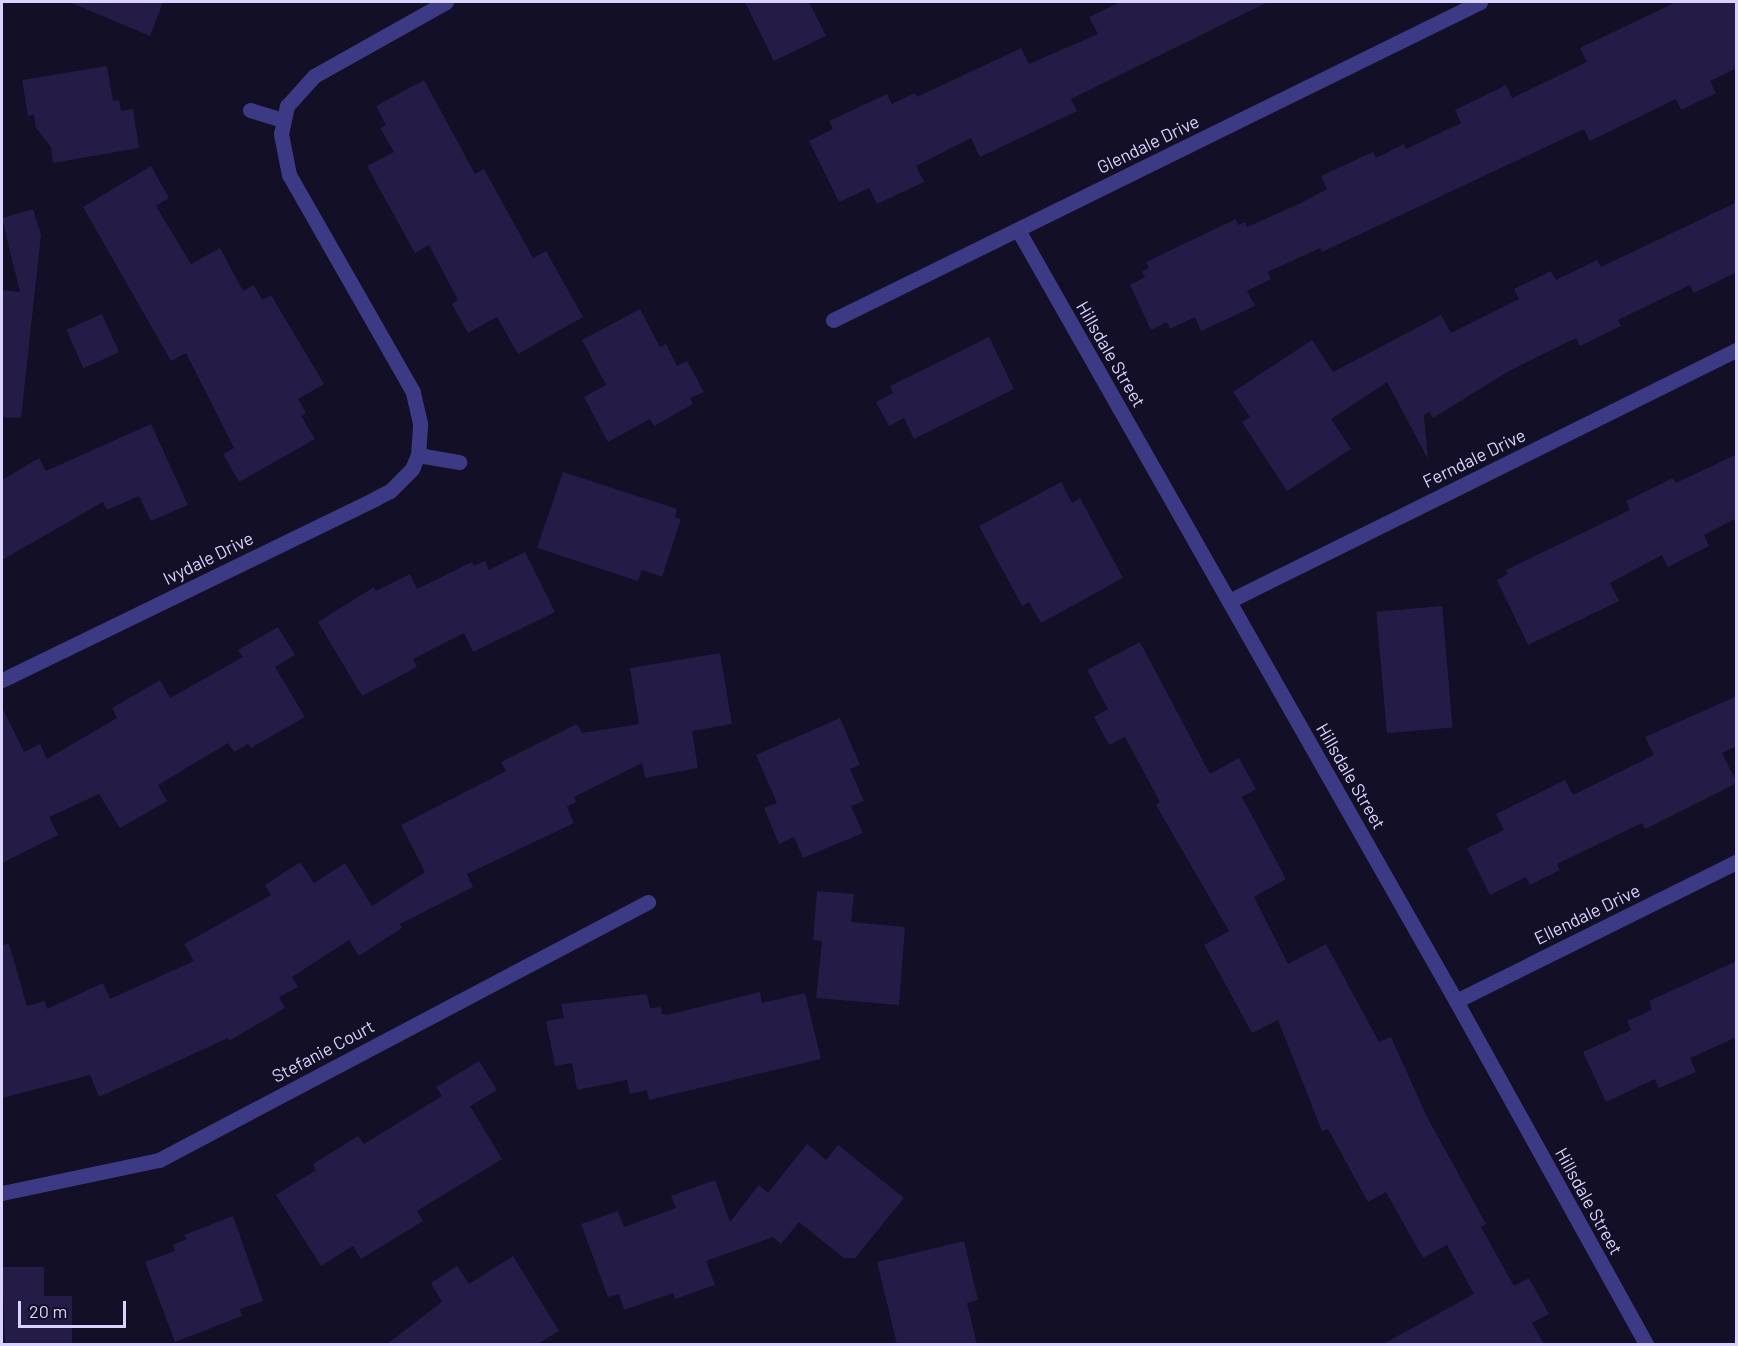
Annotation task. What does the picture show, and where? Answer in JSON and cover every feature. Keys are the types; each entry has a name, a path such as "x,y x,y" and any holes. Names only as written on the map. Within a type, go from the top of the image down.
{"street":[{"name":"Ivydale Drive","path":"2,680 383,495 402,480 418,455 420,423 413,392 289,175 281,148 283,120 293,95 314,76 446,2"},
{"name":"Glendale Drive","path":"833,320 1480,2"},
{"path":"250,110 283,120"},
{"name":"Hillsdale Street","path":"1018,230 1456,1000 1646,1344"},
{"name":"Ferndale Drive","path":"1229,600 1737,350"},
{"path":"418,455 459,462"},
{"name":"Ellendale Drive","path":"1456,1000 1737,862"},
{"name":"Stefanie Court","path":"2,1192 159,1160 648,902"}],"building":[{"path":"69,2 163,2 150,36"},
{"path":"745,2 809,2 826,36 774,61"},
{"path":"1120,2 1268,2 1071,99 1077,111 980,157 971,138 916,166 924,182 877,204 869,188 839,202 809,141 833,129 829,121 887,94 892,104 915,93 917,97 1021,48 1029,64 1098,34 1089,17"},
{"path":"1676,2 1737,2 1737,68 1710,81 1716,93 1681,110 1676,99 1590,141 1584,129 1322,252 1320,248 1268,272 1271,279 1247,291 1255,306 1201,331 1195,317 1170,329 1167,322 1151,330 1130,285 1145,277 1142,271 1149,268 1146,262 1236,219 1238,225 1245,222 1247,227 1299,204 1327,189 1321,176 1373,152 1376,158 1404,144 1406,149 1461,123 1455,110 1506,85 1512,98 1587,62 1580,48"},
{"path":"107,66 113,101 119,100 121,111 133,109 139,148 53,163 51,147 36,128 34,115 28,116 22,80"},
{"path":"424,80 475,174 484,169 533,258 546,251 583,317 518,354 497,317 468,333 452,304 458,300 429,245 415,253 367,166 394,152 380,128 386,125 376,106"},
{"path":"151,166 169,198 156,206 191,264 220,248 243,291 254,285 262,300 271,295 324,384 298,399 306,413 301,416 315,439 239,482 223,454 234,448 186,353 171,361 83,207"},
{"path":"1737,202 1737,272 1694,293 1690,285 1618,320 1621,326 1580,346 1576,338 1509,371 1433,418 1429,412 1424,415 1428,459 1387,382 1331,419 1351,449 1287,491 1242,422 1250,417 1233,392 1312,340 1333,372 1441,315 1451,333 1519,299 1514,289 1551,271 1556,280 1597,260 1601,267"},
{"path":"33,209 41,235 21,418 2,417 2,290 20,292 2,218"},
{"path":"640,309 660,347 666,344 677,366 687,361 704,392 690,398 693,404 654,426 650,419 608,442 584,397 606,385 582,340"},
{"path":"102,314 119,352 83,368 66,330"},
{"path":"989,337 1014,389 914,439 904,418 889,426 876,402 893,393 890,386"},
{"path":"151,424 188,505 151,521 139,496 107,510 103,502 2,560 2,480 39,458 46,471"},
{"path":"1737,454 1737,518 1704,535 1709,546 1668,567 1662,555 1610,583 1619,601 1528,645 1497,580 1508,574 1506,570 1630,510 1626,501 1673,478 1676,483"},
{"path":"563,472 677,509 675,517 681,519 662,577 642,570 638,581 537,548"},
{"path":"1061,482 1072,503 1080,498 1123,578 1041,623 1029,602 1022,606 979,526"},
{"path":"525,552 555,612 473,652 464,633 413,659 417,667 362,696 318,622 374,587 376,591 410,574 417,589 472,562 474,566 485,561 489,570"},
{"path":"1442,606 1453,728 1387,733 1376,612"},
{"path":"278,627 295,655 275,667 305,717 251,748 248,744 234,752 228,743 158,785 167,801 120,828 99,794 49,817 58,835 2,863 2,707 24,752 40,744 47,759 117,718 112,708 160,680 170,698 243,657 238,650"},
{"path":"1140,642 1210,774 1239,758 1256,789 1242,797 1286,879 1254,897 1288,964 1326,944 1379,1042 1391,1037 1427,1117 1486,1224 1481,1227 1514,1286 1529,1278 1549,1314 1532,1323 1544,1344 1383,1344 1474,1294 1447,1245 1423,1258 1386,1192 1368,1202 1328,1129 1322,1131 1278,1020 1252,1033 1204,945 1229,931 1156,805 1160,802 1125,737 1109,745 1094,717 1108,709 1087,670"},
{"path":"720,653 732,724 692,731 698,768 645,778 642,763 574,797 576,802 567,807 574,823 467,874 473,887 400,924 402,928 359,956 349,940 292,977 298,987 279,997 285,1008 229,1041 228,1038 99,1097 90,1075 2,1098 2,945 9,944 27,1006 45,1001 47,1009 103,983 110,999 194,961 184,944 271,895 265,885 300,862 314,883 345,863 372,906 425,872 401,825 506,771 501,762 577,724 582,733 639,724 630,668"},
{"path":"1737,696 1737,746 1722,753 1737,783 1645,829 1642,823 1557,864 1560,870 1530,885 1526,877 1490,895 1467,848 1504,830 1496,814 1565,780 1573,795 1654,755 1645,737"},
{"path":"840,718 860,765 850,769 864,801 851,806 863,833 803,858 794,837 779,844 764,808 777,803 756,755"},
{"path":"817,891 854,894 851,922 905,927 899,1005 816,998 822,941 813,940"},
{"path":"1737,961 1737,1037 1690,1058 1696,1072 1659,1088 1655,1079 1606,1102 1583,1052 1631,1030 1627,1021 1652,1010 1649,1001"},
{"path":"760,992 762,1003 805,993 821,1059 649,1100 647,1090 630,1094 627,1080 577,1090 572,1063 555,1066 546,1021 564,1018 561,1004 647,994 650,1008 661,1007 662,1014 667,1015"},
{"path":"479,1061 497,1090 470,1106 502,1159 417,1211 423,1221 361,1259 353,1246 321,1266 276,1195 316,1170 313,1164 358,1136 364,1144 442,1096 436,1087"},
{"path":"807,1144 826,1160 838,1145 904,1198 855,1258 844,1258 799,1222 781,1244 773,1237 706,1261 715,1285 675,1299 673,1293 624,1310 619,1294 608,1297 581,1224 618,1211 624,1227 676,1208 671,1196 715,1180 730,1222 759,1185 768,1193"},
{"path":"233,1216 263,1301 240,1309 242,1316 175,1342 145,1262 175,1251 173,1245 187,1239 184,1235"},
{"path":"964,1241 978,1300 967,1303 977,1344 897,1344 877,1262"},
{"path":"513,1256 559,1331 537,1344 387,1344 442,1302 431,1283 457,1266 469,1284"},
{"path":"2,1267 44,1267 44,1296 72,1296 72,1344 5,1344"}]}
